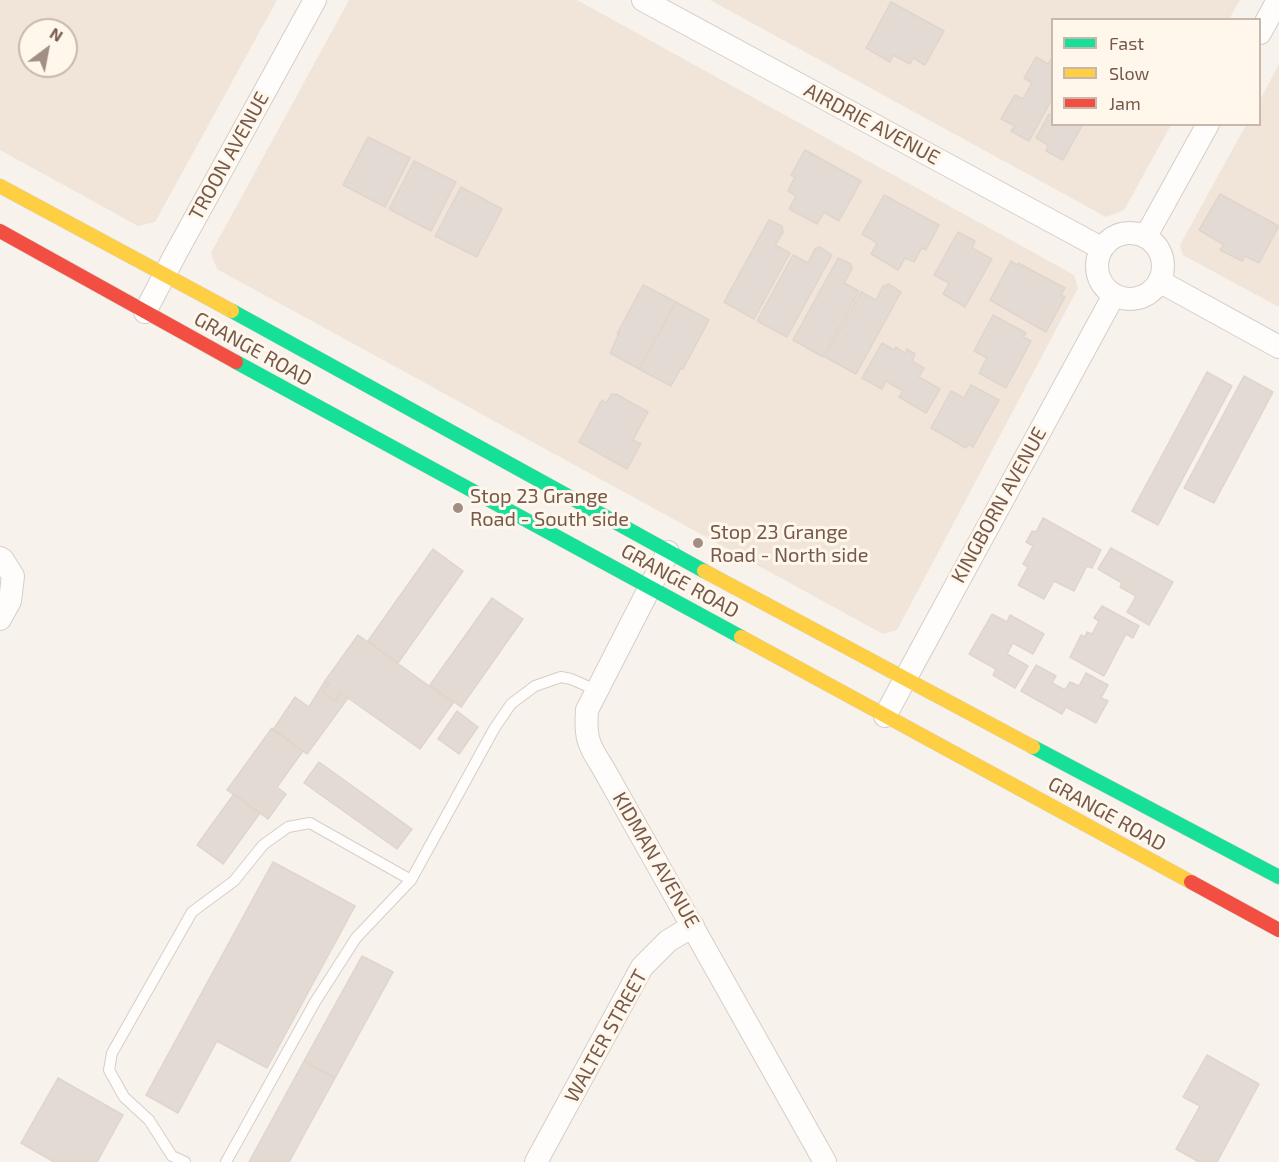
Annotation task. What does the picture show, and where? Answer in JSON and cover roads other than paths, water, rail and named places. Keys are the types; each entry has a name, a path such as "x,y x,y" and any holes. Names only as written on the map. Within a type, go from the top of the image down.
{"main road":[{"name":"GRANGE ROAD","path":"0,186 166,274 668,552 1279,877"},
{"name":"GRANGE ROAD","path":"0,231 1279,930"}],"street":[{"name":"TROON AVENUE","path":"145,312 315,0"},
{"name":"AIRDRIE AVENUE","path":"643,0 1101,248"},
{"path":"1261,31 1278,0"},
{"path":"1146,236 1207,126"},
{"path":"1123,233 1146,236 1157,246 1162,258 1162,272 1159,281 1147,294 1137,298 1127,299 1114,295 1105,287 1098,273 1097,261 1101,248 1112,238 1123,233"},
{"path":"1159,281 1279,346"},
{"name":"KINGBORN AVENUE","path":"885,716 1114,295"},
{"name":"KIDMAN AVENUE","path":"668,552 587,710 586,728 590,748 825,1162"},
{"path":"0,558 13,576 10,600 0,619"},
{"name":"WALTER STREET","path":"536,1162 642,967 668,941 693,926"}],"lane":[{"path":"226,1162 338,965 356,938 411,880 484,747 511,704 535,686 561,677 596,690"},
{"path":"185,1162 172,1156 149,1120 124,1097 109,1070 112,1053 192,912 234,881 264,845 288,827 310,823 411,880"}],"place":[{"name":"Stop 23 Grange Road - South side","path":"458,508"},
{"name":"Stop 23 Grange Road - North side","path":"698,543"}]}
